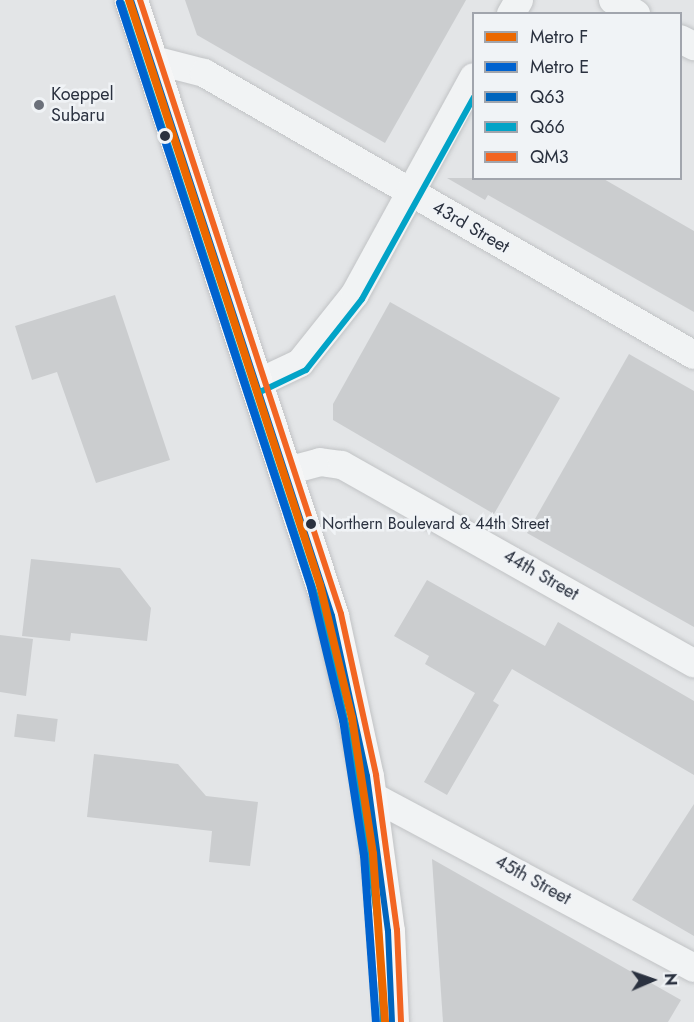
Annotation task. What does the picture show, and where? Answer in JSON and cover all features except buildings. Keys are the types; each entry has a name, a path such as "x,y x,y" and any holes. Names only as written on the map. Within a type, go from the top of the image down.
{"main road":[{"path":"130,0 287,471 332,616 370,795 388,931 392,1022"}],"street":[{"path":"613,0 633,12"},
{"name":"43rd Street","path":"150,58 204,74 694,355"},
{"path":"258,383 300,363 328,332 372,267 410,192 472,81"},
{"name":"44th Street","path":"287,471 320,462 342,465 694,663"},
{"name":"45th Street","path":"370,795 694,968"}],"metro line":[{"name":"F","path":"129,0 320,585 352,718 373,854 385,1022"},
{"name":"E","path":"120,3 311,587 343,720 364,855 376,1022"}],"transit line":[{"name":"Q63","path":"131,0 332,616 367,776 388,931 392,1022"},
{"name":"QM3","path":"140,0 341,614 376,775 397,930 401,1022"},
{"name":"Q66","path":"122,3 323,618 358,778 379,932 383,1022"},
{"name":"Q66","path":"262,391 306,370 362,299 472,101"}],"place":[{"name":"Koeppel Subaru","path":"39,105"},
{"name":"Northern Boulevard & 44th Street","path":"311,524"}]}
